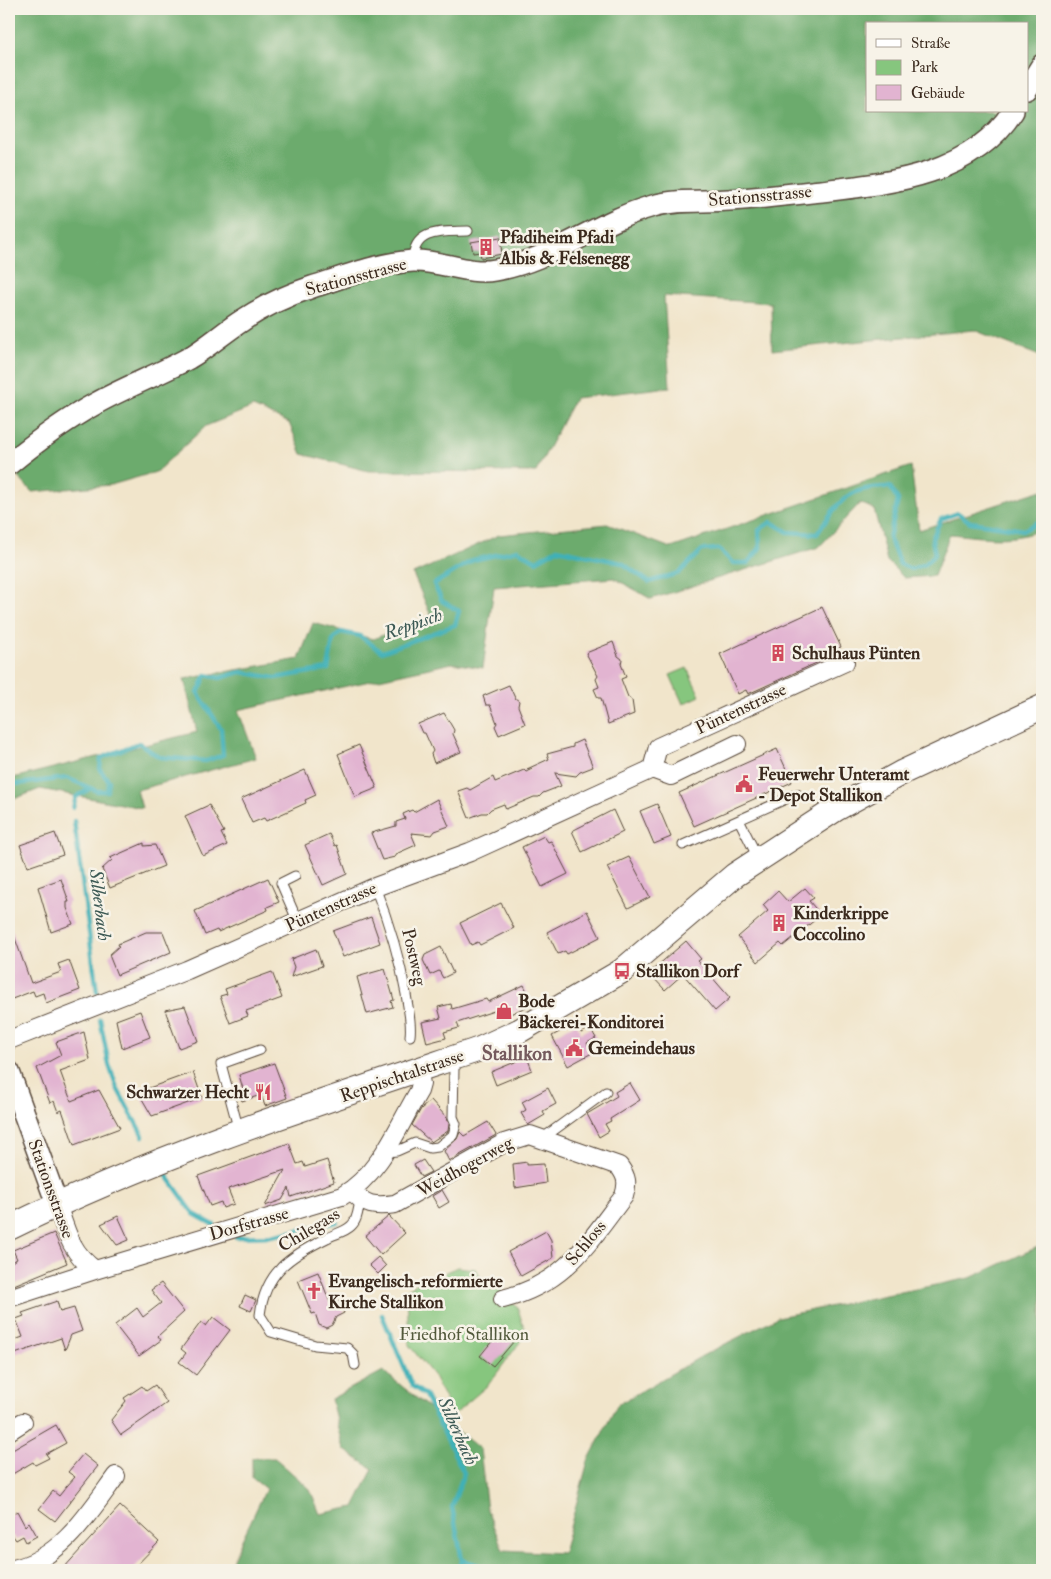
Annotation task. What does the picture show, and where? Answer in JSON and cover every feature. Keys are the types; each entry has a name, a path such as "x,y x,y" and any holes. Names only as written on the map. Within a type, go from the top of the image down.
{"main road":[{"name":"Reppischtalstrasse","path":"9,1228 109,1180 239,1132 480,1049 519,1031 622,972 725,883 836,809 903,772 1042,708"}],"street":[{"path":"1028,87 1042,65"},
{"name":"Stationsstrasse","path":"9,464 60,425 95,404 188,359 262,309 310,288 389,265 413,261 436,262 477,271 492,271 538,256 621,218 656,205 742,199 886,184 945,166 983,146 998,132 1012,112"},
{"name":"Püntenstrasse","path":"652,769 658,747 845,662"},
{"name":"Püntenstrasse","path":"9,1040 187,970 375,886 470,852 652,769 671,776 737,744"},
{"name":"Dorfstrasse","path":"9,1298 95,1270 332,1200 356,1196 385,1152 419,1091 421,1084 418,1070"},
{"name":"Stationsstrasse","path":"9,1072 72,1245 81,1260 95,1270"},
{"name":"Weidhogerweg","path":"356,1196 382,1206 395,1204 510,1140 530,1135 618,1166 625,1175 627,1184"},
{"name":"Schloss","path":"503,1299 527,1293 545,1283 575,1260 624,1196 627,1184"},
{"path":"12,1568 24,1567 64,1541 116,1476"}],"lane":[{"path":"413,261 413,251 418,240 433,232 468,231"},
{"path":"683,845 796,794"},
{"path":"739,820 759,859"},
{"path":"295,876 281,883 298,922"},
{"name":"Postweg","path":"375,886 393,933 401,966 411,1025 410,1036"},
{"path":"239,1132 221,1064 260,1050"},
{"path":"385,1152 396,1151 415,1144 430,1148 438,1147 453,1135 456,1124 453,1117 452,1100 454,1068 450,1059"},
{"path":"543,1138 606,1092"},
{"name":"Chilegass","path":"355,1365 353,1354 347,1348 315,1344 271,1332 260,1316 262,1300 268,1283 279,1268 308,1248 351,1227 356,1219 356,1196"}],"green space":[{"path":"9,9 1042,9 1042,357 974,330 772,350 771,303 664,296 670,387 575,398 536,472 368,471 302,454 289,423 253,407 206,426 156,472 111,485 32,492 9,467"},
{"path":"911,466 919,530 1042,490 1042,529 1008,538 950,534 934,576 904,578 887,561 874,509 860,503 819,547 651,599 614,578 494,587 483,668 452,663 238,710 256,758 137,790 142,808 40,789 9,801 9,779 197,732 184,679 299,659 313,623 373,639 431,616 413,574 499,535 607,524 671,548"},
{"path":"687,668 700,696 683,704 670,675"},
{"path":"1042,1245 1042,1570 232,1570 231,1563 266,1489 252,1478 252,1458 275,1458 310,1489 320,1514 354,1507 373,1469 343,1449 331,1399 383,1371 480,1449 487,1510 503,1550 563,1553 588,1461 617,1405 702,1356 778,1317 970,1278"},
{"name":"Friedhof Stallikon","path":"457,1267 476,1269 487,1289 501,1289 503,1296 517,1306 526,1334 488,1385 453,1415 433,1375 409,1345 407,1289 424,1280 443,1281 443,1274"}],"building":[{"name":"Pfadiheim Pfadi Albis & Felsenegg","path":"500,237 502,254 481,258 480,252 473,253 471,242"},
{"name":"Schulhaus Pünten","path":"822,607 841,647 832,651 834,655 748,694 746,690 738,694 720,654"},
{"path":"613,642 618,656 622,659 621,664 626,677 621,679 628,697 632,700 634,714 608,724 601,698 598,698 594,689 599,687 596,679 598,676 586,653"},
{"path":"509,685 515,698 519,701 518,706 525,724 499,735 495,726 497,723 490,705 486,705 483,696"},
{"path":"444,713 454,730 453,734 461,752 434,763 431,754 433,751 425,733 422,733 418,724"},
{"path":"582,740 593,767 580,772 576,776 555,773 561,786 543,793 539,797 534,797 506,809 504,804 491,809 487,813 469,818 458,791 467,788 470,790 493,777 495,782 524,770 526,772 532,769 527,769 549,759 547,754 573,747 573,744"},
{"path":"359,745 377,788 355,797 338,754"},
{"path":"777,749 792,782 694,826 679,793"},
{"path":"305,770 316,795 305,800 306,803 266,821 264,818 252,823 241,799"},
{"path":"437,799 449,826 435,831 432,835 411,833 416,845 398,853 395,857 382,860 371,833 396,826 396,822 405,819 403,814 412,810 414,812"},
{"path":"657,804 671,837 654,844 640,811"},
{"path":"209,805 224,832 221,833 227,845 203,856 185,816"},
{"path":"613,810 623,832 582,852 572,831"},
{"path":"55,833 63,855 28,867 20,845"},
{"path":"329,834 335,846 337,845 347,874 323,885 305,845"},
{"path":"544,836 548,842 551,841 568,874 542,887 522,847"},
{"path":"144,843 144,846 155,845 164,866 110,888 102,869 112,860 110,858"},
{"path":"629,857 650,897 628,908 607,867"},
{"path":"268,878 279,902 267,907 268,910 218,932 217,930 205,935 195,911"},
{"path":"61,879 69,902 67,902 67,908 73,924 51,932 38,887"},
{"name":"Kinderkrippe Coccolino","path":"805,888 814,898 809,901 821,915 783,946 780,943 758,962 738,937 768,911 763,905 778,891 788,902"},
{"path":"501,903 514,928 480,945 478,942 471,945 460,923"},
{"path":"587,911 600,937 567,954 565,951 558,954 547,932"},
{"path":"371,917 380,943 343,957 333,931"},
{"path":"9,930 12,930 31,983 61,972 58,964 69,960 80,990 46,1003 43,993 35,996 33,991 12,999 9,991"},
{"path":"146,932 163,932 171,952 117,975 109,955 119,946 118,944"},
{"path":"686,941 701,959 698,961 730,998 715,1011 683,974 665,990 649,973"},
{"path":"441,947 453,973 443,978 439,971 430,975 423,960 425,955"},
{"path":"316,949 322,966 291,977 294,967 291,959"},
{"path":"385,969 394,1000 391,1001 393,1007 367,1014 357,977"},
{"path":"272,972 282,998 246,1011 248,1016 230,1023 220,996 227,994 225,989"},
{"path":"524,985 533,1004 501,1018 497,1010 457,1023 459,1028 444,1032 446,1038 427,1043 422,1022 441,1018 438,1007 451,1004 452,1009 486,999 488,1002"},
{"path":"185,1006 198,1041 179,1048 165,1010"},
{"path":"140,1011 150,1037 122,1048 116,1020"},
{"name":"Gemeindehaus","path":"576,1023 581,1033 590,1028 596,1038 587,1043 592,1053 568,1066 552,1036"},
{"path":"84,1032 90,1060 60,1071 71,1101 99,1090 120,1128 74,1145 62,1110 58,1112 54,1101 50,1103 37,1068 61,1055 56,1042"},
{"path":"527,1057 532,1070 496,1085 491,1072"},
{"path":"274,1063 287,1098 265,1106 261,1095 242,1101 238,1090 243,1089 239,1075"},
{"path":"193,1072 202,1098 152,1116 138,1092"},
{"path":"630,1083 640,1100 610,1119 611,1121 605,1124 609,1131 599,1137 587,1114 617,1096 615,1092"},
{"path":"548,1088 556,1104 543,1111 545,1115 528,1125 521,1113 526,1110 522,1102"},
{"path":"431,1100 447,1118 449,1124 448,1131 431,1142 412,1125 421,1109"},
{"path":"488,1122 496,1135 449,1161 444,1151 457,1139 460,1132 464,1136"},
{"path":"289,1143 297,1164 303,1162 305,1167 327,1160 334,1182 291,1197 289,1188 282,1200 265,1206 285,1170 228,1189 234,1204 223,1208 221,1202 210,1206 198,1176"},
{"path":"423,1160 431,1172 421,1177 414,1165"},
{"path":"527,1162 527,1165 544,1164 546,1183 515,1188 513,1164"},
{"path":"442,1190 449,1202 439,1208 432,1196"},
{"path":"118,1216 129,1240 117,1245 101,1224"},
{"path":"389,1216 405,1233 381,1255 365,1236"},
{"path":"546,1231 551,1240 553,1258 521,1276 508,1252"},
{"path":"54,1233 67,1263 9,1287 9,1263 17,1259 13,1250"},
{"path":"378,1257 386,1266 378,1274 369,1265"},
{"name":"Evangelisch-reformierte Kirche Stallikon","path":"318,1272 331,1305 340,1301 344,1313 336,1317 332,1325 326,1328 319,1325 315,1313 312,1314 298,1280"},
{"path":"161,1283 184,1312 158,1336 161,1340 139,1356 115,1325 137,1308 143,1317 161,1303 151,1290"},
{"path":"245,1295 256,1300 251,1311 240,1306"},
{"path":"57,1301 60,1312 74,1308 82,1331 71,1335 65,1350 61,1338 9,1356 9,1342 23,1337 16,1319 24,1316 22,1313"},
{"path":"213,1317 230,1330 196,1375 179,1362 186,1353 181,1349 201,1322 206,1326"},
{"path":"501,1330 514,1341 493,1366 480,1356"},
{"path":"155,1385 167,1403 121,1435 111,1420 126,1401 124,1398 142,1386 146,1391"},
{"path":"56,1425 66,1443 46,1454 49,1458 35,1465 33,1462 9,1476 9,1452"},
{"path":"83,1454 98,1466 55,1521 39,1509 53,1491 59,1496 75,1477 68,1472"},
{"path":"120,1506 159,1542 132,1570 62,1570"},
{"path":"17,1511 25,1526 29,1522 37,1536 26,1542 23,1536 16,1540 13,1536 9,1538 9,1516"}],"waterway":[{"name":"Reppisch","path":"9,785 67,778 97,791 107,791 109,781 100,770 101,758 139,743 159,757 206,761 223,755 221,729 198,693 206,675 220,678 241,672 275,678 328,669 333,640 341,632 360,636 382,652 455,625 459,611 442,601 434,584 473,560 518,550 536,561 557,549 622,563 649,582 679,573 702,550 719,549 733,563 748,563 760,548 759,530 771,522 788,532 817,534 839,504 846,498 864,489 876,487 890,487 898,500 889,538 900,564 911,569 925,564 935,554 932,539 941,519 958,513 970,522 1024,530 1042,520"},
{"name":"Silberbach","path":"73,808 76,797 91,788"},
{"name":"Silberbach","path":"74,821 97,992"},
{"name":"Silberbach","path":"100,1019 109,1065 117,1088 143,1136"},
{"name":"Silberbach","path":"165,1173 194,1214 214,1225"},
{"name":"Silberbach","path":"236,1237 271,1236 337,1222"},
{"name":"Silberbach","path":"382,1315 412,1386 425,1395 464,1473 452,1507 462,1560 460,1570"},
{"path":"462,1560 494,1570"}],"place":[{"name":"Pfadiheim Pfadi Albis & Felsenegg","path":"486,247"},
{"name":"Schulhaus Pünten","path":"778,653"},
{"name":"Feuerwehr Unteramt - Depot Stallikon","path":"744,784"},
{"name":"Kinderkrippe Coccolino","path":"779,923"},
{"name":"Stallikon Dorf","path":"622,971"},
{"name":"Bode Bäckerei-Konditorei","path":"504,1011"},
{"name":"Gemeindehaus","path":"574,1048"},
{"name":"Schwarzer Hecht","path":"263,1092"},
{"name":"Evangelisch-reformierte Kirche Stallikon","path":"314,1291"}],"district":[{"name":"Stallikon","path":"517,1053"}]}
